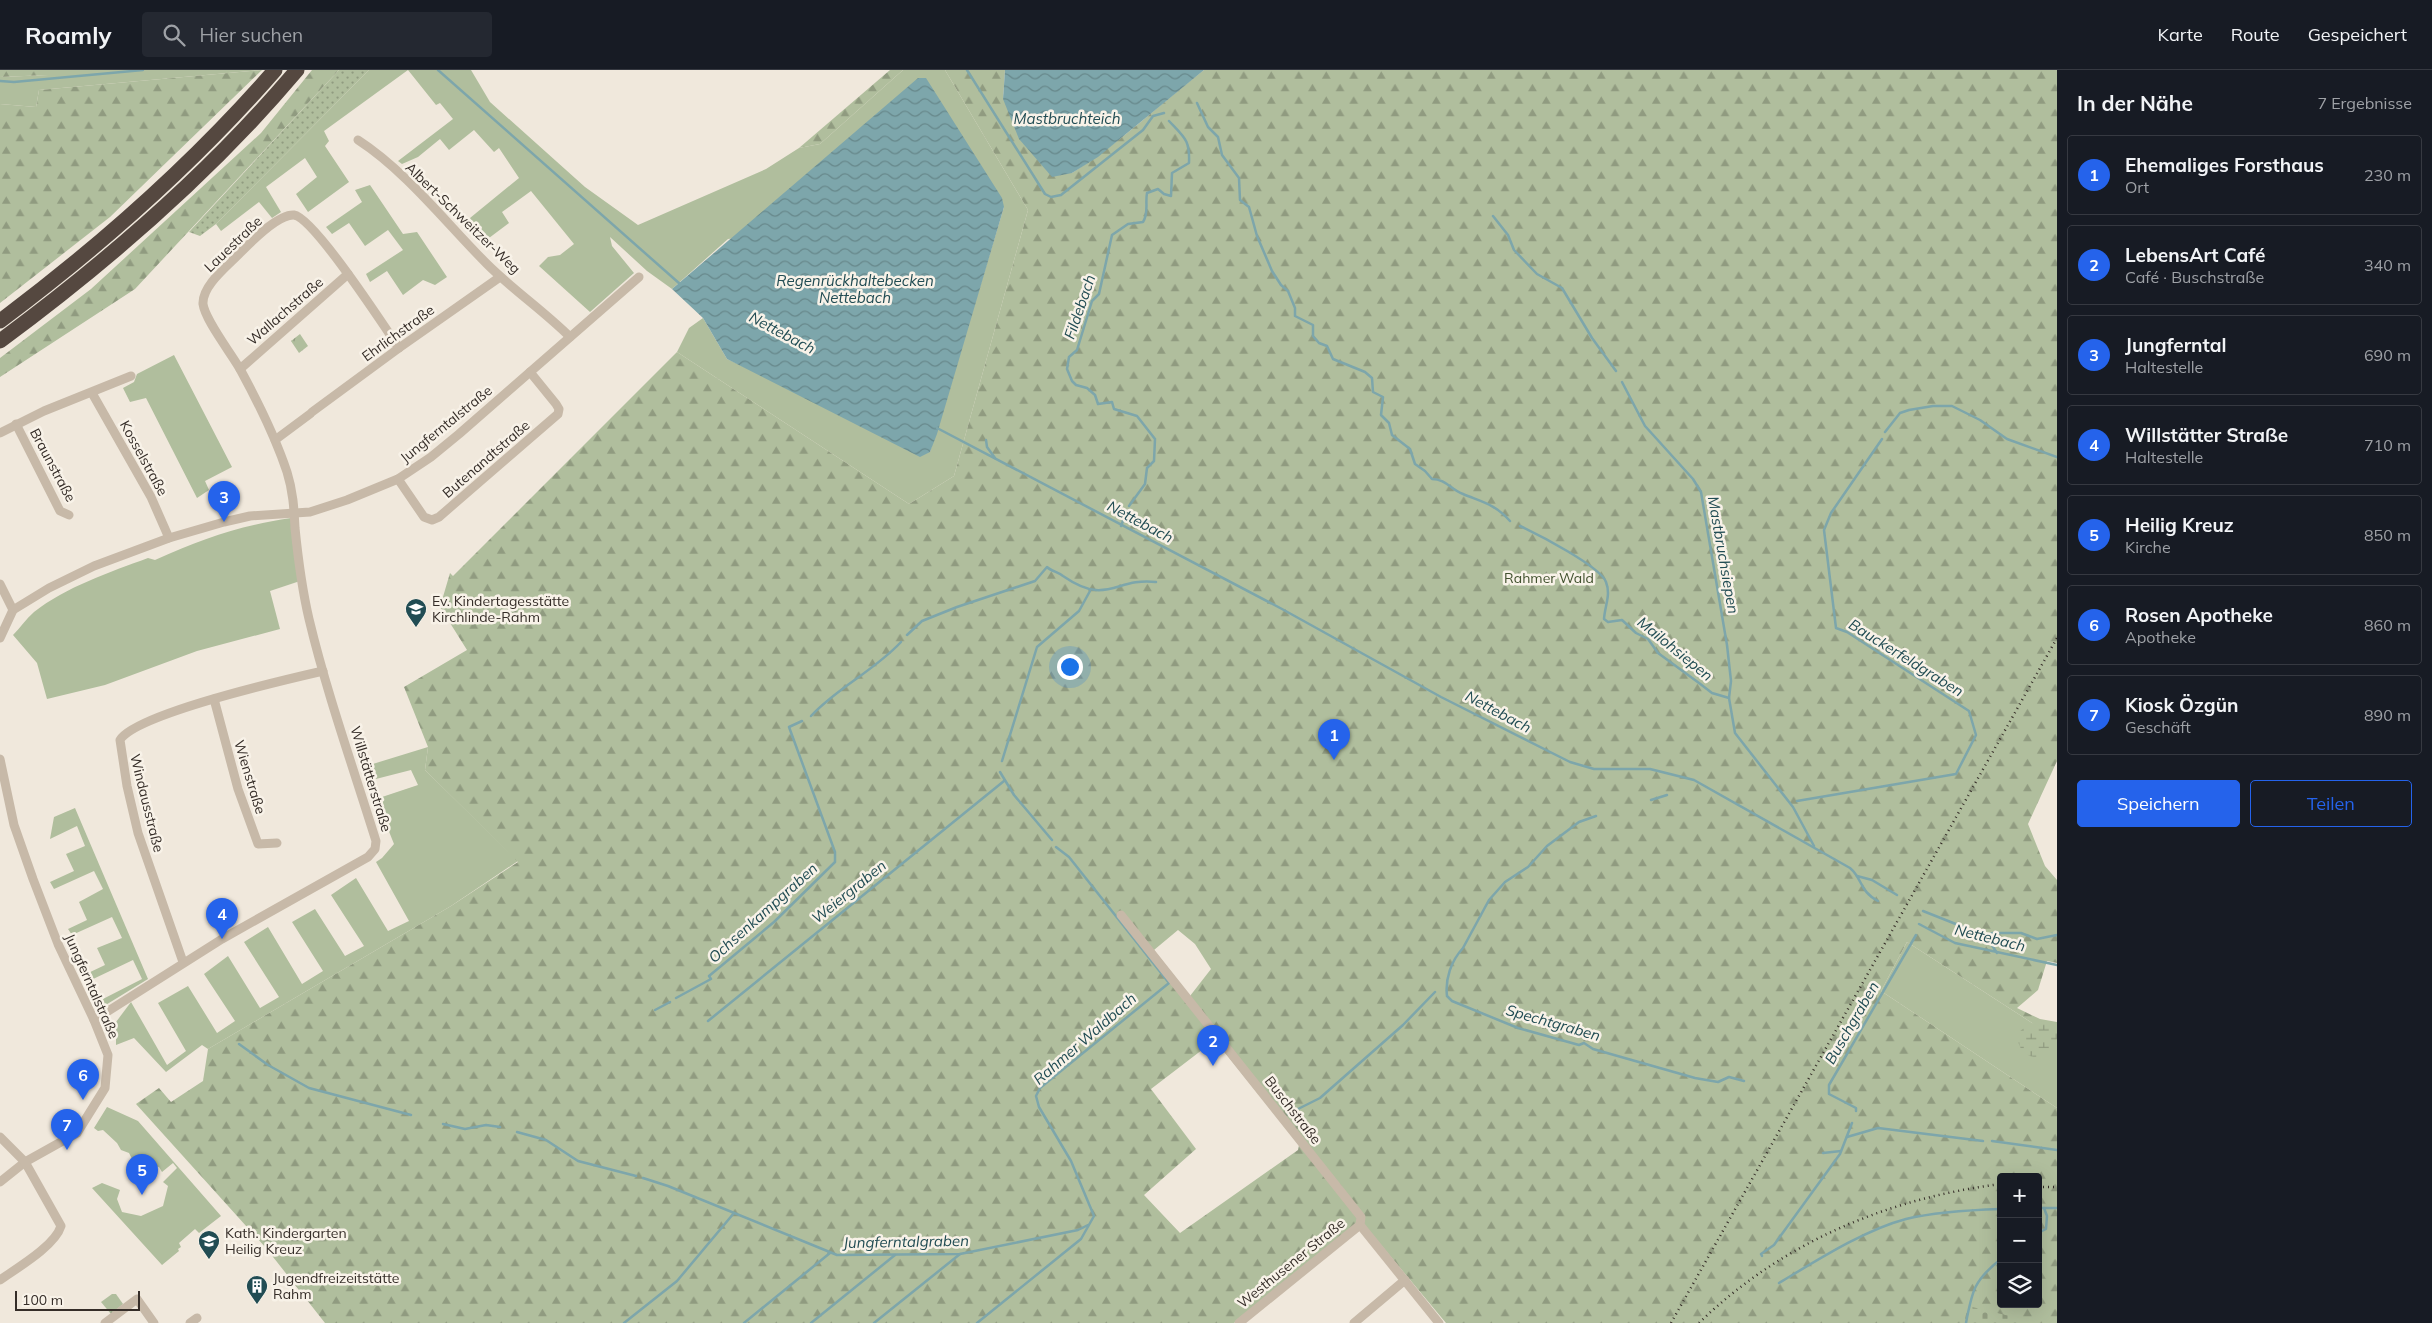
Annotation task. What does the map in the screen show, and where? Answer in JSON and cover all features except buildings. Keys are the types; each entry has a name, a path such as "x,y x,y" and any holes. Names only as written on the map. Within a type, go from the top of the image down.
{"highway":[{"path":"0,321 46,286 125,220 180,169 275,70"},
{"path":"0,341 50,304 138,230 193,179 292,76"}],"street":[{"name":"Albert-Schweitzer-Weg","path":"358,140 425,198 500,277 539,308 570,338"},
{"name":"Lauestraße","path":"295,512 294,494 275,440 240,369 209,319 203,300 214,281 249,244 283,217 294,215 308,223 348,274 399,348"},
{"name":"Wallachstraße","path":"240,369 348,274"},
{"name":"Ehrlichstraße","path":"275,440 399,348 500,277"},
{"name":"Jungferntalstraße","path":"13,610 49,588 94,566 169,538 244,517 310,512 347,500 398,479 432,457 639,277"},
{"name":"Butenandtstraße","path":"398,479 424,517 432,520 439,517 558,414 559,409 556,404 530,372"},
{"path":"0,433 16,424 131,376"},
{"name":"Kosselstraße","path":"92,393 151,497 169,538"},
{"name":"Braunstraße","path":"16,424 60,511 69,515"},
{"name":"Willstätterstraße","path":"94,1020 183,962 368,857 375,849 376,841 323,671 309,617 300,570 295,512"},
{"path":"0,584 13,610 0,638"},
{"name":"Windausstraße","path":"183,962 138,832 125,777 120,740 131,729 214,699 269,682 323,671"},
{"name":"Wienstraße","path":"214,699 238,789 258,844 277,843"},
{"name":"Jungferntalstraße","path":"0,759 14,825 32,879 58,944 94,1020 108,1055 106,1088 77,1133 25,1162 0,1182"},
{"name":"Buschstraße","path":"1122,915 1361,1217 1360,1225 1439,1323"},
{"path":"0,1137 25,1162 60,1226 59,1232 42,1249 0,1280"},
{"name":"Westhusener Straße","path":"1239,1323 1360,1225"},
{"path":"1354,1323 1404,1280"},
{"path":"104,1323 137,1299 154,1323"}],"green space":[{"path":"0,70 48,70 49,75 0,77"},
{"path":"48,70 262,70 39,90 36,107 0,104 0,77 48,75"},
{"path":"262,70 110,217 0,303 0,104 36,107 39,90"},
{"path":"312,70 339,70 135,289 0,377 0,358 91,289 261,133"},
{"path":"339,70 369,70 216,224 200,236 189,232"},
{"path":"369,70 408,70 324,131 329,141 325,146 349,182 308,212 296,194 317,177 305,158 266,187 281,212 272,218 259,202 221,231 216,224"},
{"path":"408,70 471,70 490,102 585,187 638,225 766,169 799,148 820,144 903,70 945,70 1028,210 954,476 909,504 677,352 689,328 703,318 727,359 930,452 1004,207 728,239 672,289 647,271 610,237 612,246 634,273 590,312 539,266 548,257 560,255 574,244 531,191 502,212 509,223 485,241 470,218 519,178 499,148 494,152 474,130 449,150 440,139 418,157 402,164 398,161 453,119 440,103 436,105"},
{"path":"890,70 903,70 820,144 799,148"},
{"name":"Rahmer Wald","path":"945,70 1005,70 1003,99 1072,173 1123,136 1204,70 2057,70 2057,761 2028,824 2045,866 2057,880 2057,963 2047,961 2038,990 2017,1008 2040,1019 2057,1022 2057,1039 1907,942 1881,991 2057,1108 2057,1323 1446,1323 1361,1221 1234,1323 325,1323 266,1248 136,1104 159,1088 171,1102 203,1081 208,1049 451,906 518,862 425,770 428,747 404,687 467,650 440,607 450,573 453,576 677,352 909,504 954,476 1028,210","holes":["1178,930 1195,944 1211,969 1190,996 1154,950","1215,1040 1299,1145 1298,1150 1180,1233 1144,1195 1196,1149 1151,1089"]},
{"path":"370,185 403,234 417,232 447,277 435,285 423,280 403,295 387,271 370,282 366,274 403,250 388,230 365,246 349,223 332,234 326,227 362,202 355,190"},
{"path":"300,334 308,346 299,353 291,341"},
{"path":"174,355 232,467 205,481 209,490 197,498 146,398 130,402 123,388 134,382 137,374"},
{"path":"291,518 300,581 270,591 280,629 197,651 105,685 47,699 37,663 13,635 34,612 74,588 148,558 155,560 189,545 222,534 254,525"},
{"path":"428,747 425,770 518,861 451,906 208,1049 202,1045 166,1072 134,1038 116,1045 116,1022 131,1002 167,1065 186,1051 158,1003 188,986 217,1033 235,1021 204,974 228,956 260,1008 279,997 244,942 268,927 302,984 323,971 292,922 315,909 345,956 364,946 331,895 356,878 388,931 409,921 376,862 394,844 376,799 418,785 411,770 368,781 363,767"},
{"path":"75,808 148,979 104,1006 101,1000 142,979 133,960 91,980 86,974 105,965 97,948 122,938 112,917 72,935 68,929 87,920 79,902 103,889 94,871 54,889 50,882 74,871 66,854 85,846 77,826 50,839 54,817"},
{"path":"1907,942 2057,1039 2057,1108 1881,991"},
{"path":"2040,1021 2052,1022 2057,1029 2057,1047 2043,1055 2031,1056 2022,1050 2017,1034 2027,1025"},
{"path":"107,1107 138,1121 221,1216 199,1233 195,1229 179,1243 181,1247 178,1249 179,1251 162,1265 92,1188 102,1183 120,1190 117,1199 122,1212 141,1216 163,1206 168,1186 163,1182 177,1168 173,1163 162,1172 159,1167 145,1164 136,1167 129,1153 121,1150 117,1143 103,1130 98,1131 94,1128"},
{"path":"112,1294 116,1294 123,1304 111,1314 101,1302"},
{"path":"1968,1306 2022,1319 2021,1323 1964,1323"}],"water":[{"name":"Mastbruchteich","path":"1005,70 1204,70 1098,157 1072,173 1052,177 1019,139 1003,99"},
{"name":"Regenrückhaltebecken Nettebach","path":"918,78 926,78 1002,198 1004,207 937,434 930,452 920,457 727,359 703,318 672,289"}],"waterway":[{"path":"0,81 14,82 143,70"},
{"name":"Nettebach","path":"438,70 680,284"},
{"name":"Fildebach","path":"967,70 1045,194 1051,197 1061,195 1143,130 1153,116 1164,113"},
{"name":"Mailohsiepen","path":"1197,103 1208,127 1218,137 1222,155 1239,178 1240,200 1249,207 1257,236 1272,271 1281,285 1288,291 1295,308 1295,316 1313,325 1313,336 1319,343 1327,346 1333,359 1365,372 1372,378 1373,392 1383,397 1381,415 1389,423 1392,435 1410,449 1415,464 1432,479 1437,479 1459,492 1494,507 1510,521"},
{"name":"Fildebach","path":"1129,506 1145,484 1147,468 1154,461 1155,439 1137,416 1114,409 1112,402 1098,404 1095,395 1087,388 1076,385 1072,381 1067,369 1069,357 1077,350 1092,301 1099,294 1112,235 1128,224 1143,222 1146,212 1147,193 1158,189 1164,194 1171,196 1172,173 1189,163 1187,144 1179,131 1169,121"},
{"name":"Mastbruchsiepen","path":"1493,216 1508,235 1514,250 1537,274 1562,288 1592,338 1616,371"},
{"name":"Mastbruchsiepen","path":"1622,382 1645,426 1693,479 1701,492 1727,645 1731,681 1729,698"},
{"name":"Bauckerfeldgraben","path":"1885,432 1900,413 1933,406 1952,406 1980,420 2007,439 2057,457"},
{"name":"Nettebach","path":"937,428 1282,609 1441,697 1570,762 1594,769 1650,769 1694,780 1850,868 1867,893 1878,901"},
{"name":"Bauckerfeldgraben","path":"1797,801 1956,774 1976,735 1969,711 1847,632 1836,628 1824,530 1831,513 1882,439"},
{"path":"986,440 987,447 995,458"},
{"name":"Fildebach","path":"1121,526 1124,518"},
{"name":"Mailohsiepen","path":"1520,526 1581,559 1601,575 1606,582 1608,591 1604,619 1608,622 1622,620 1636,633 1648,639 1658,653 1712,693 1729,698 1735,733 1793,807 1814,846"},
{"name":"Ochsenkampgraben","path":"907,635 922,621 957,607 1035,581 1047,567 1078,585 1091,589 1111,589 1130,583 1156,582"},
{"name":"Rahmer Waldbach","path":"1002,761 1037,647 1079,611 1090,591"},
{"name":"Ochsenkampgraben","path":"811,716 901,642"},
{"name":"Ochsenkampgraben","path":"676,998 711,979 709,976 774,922 835,862 835,852 789,727 802,721"},
{"name":"Rahmer Waldbach","path":"1000,772 1014,795 1052,840"},
{"name":"Weiergraben","path":"708,1021 1004,781"},
{"name":"Spechtgraben","path":"1651,800 1667,795"},
{"name":"Spechtgraben","path":"1596,816 1579,822 1547,846 1528,867 1505,882 1489,900 1463,948 1452,964 1447,983 1447,996 1452,1001 1518,1028 1579,1045 1584,1043 1593,1049 1695,1078 1718,1082 1729,1077 1744,1081"},
{"name":"Rahmer Waldbach","path":"977,1323 1081,1239 1094,1216 1071,1161 1039,1107 1036,1096 1040,1088 1169,983 1069,857 1056,847"},
{"path":"1857,876 1872,880 1897,895"},
{"path":"1923,911 1986,936 1997,953"},
{"name":"Nettebach","path":"1919,924 1955,943 2057,965"},
{"path":"1986,936 1993,933 2021,933 2037,939 2057,935"},
{"name":"Buschgraben","path":"1856,1111 1856,1108 1829,1094 1829,1085 1916,935"},
{"path":"1288,1114 1320,1098 1403,1025 1435,992"},
{"name":"Ochsenkampgraben","path":"655,1010 670,1002"},
{"name":"Jungferntalgraben","path":"239,1044 268,1065 309,1088 411,1115"},
{"name":"Buschgraben","path":"1762,1256 1761,1254 1774,1245 1840,1154 1852,1123"},
{"name":"Jungferntalgraben","path":"443,1124 465,1129 486,1125 500,1127"},
{"path":"1847,1137 1878,1128 1983,1141"},
{"name":"Jungferntalgraben","path":"517,1132 546,1140 578,1161 636,1176"},
{"path":"1992,1141 2057,1150"},
{"path":"1823,1153 1841,1151"},
{"name":"Jungferntalgraben","path":"643,1178 668,1186 837,1255 960,1254 1078,1230 1088,1225"},
{"path":"2042,1208 2057,1208"},
{"path":"2042,1231 2046,1229 2047,1216 2044,1208"},
{"path":"1779,1283 1857,1238 1890,1224 1929,1215 1997,1209"},
{"path":"624,1323 677,1281 734,1213"},
{"path":"744,1323 830,1253"},
{"path":"874,1323 960,1254"},
{"path":"811,1323 895,1255"},
{"path":"1966,1323 1970,1302 1976,1287 1985,1273 1997,1262"}],"railway":[{"path":"1671,1323 2057,638"},
{"path":"1699,1323 1731,1295 1765,1270 1801,1248 1838,1229 1877,1213 1918,1200 1997,1185"},
{"path":"2042,1187 2057,1187"}],"place":[{"name":"Jungferntal","path":"224,522"},
{"name":"Ev. Kindertagesstätte Kirchlinde-Rahm","path":"416,628"},
{"name":"Ehemaliges Forsthaus","path":"1334,760"},
{"name":"Willstätter Straße","path":"222,939"},
{"name":"LebensArt Café","path":"1213,1066"},
{"name":"Rosen Apotheke","path":"83,1100"},
{"name":"Kiosk Özgün","path":"67,1150"},
{"name":"Heilig Kreuz","path":"142,1195"},
{"name":"Kath. Kindergarten Heilig Kreuz","path":"209,1260"},
{"name":"Jugendfreizeitstätte Rahm","path":"257,1305"}]}
